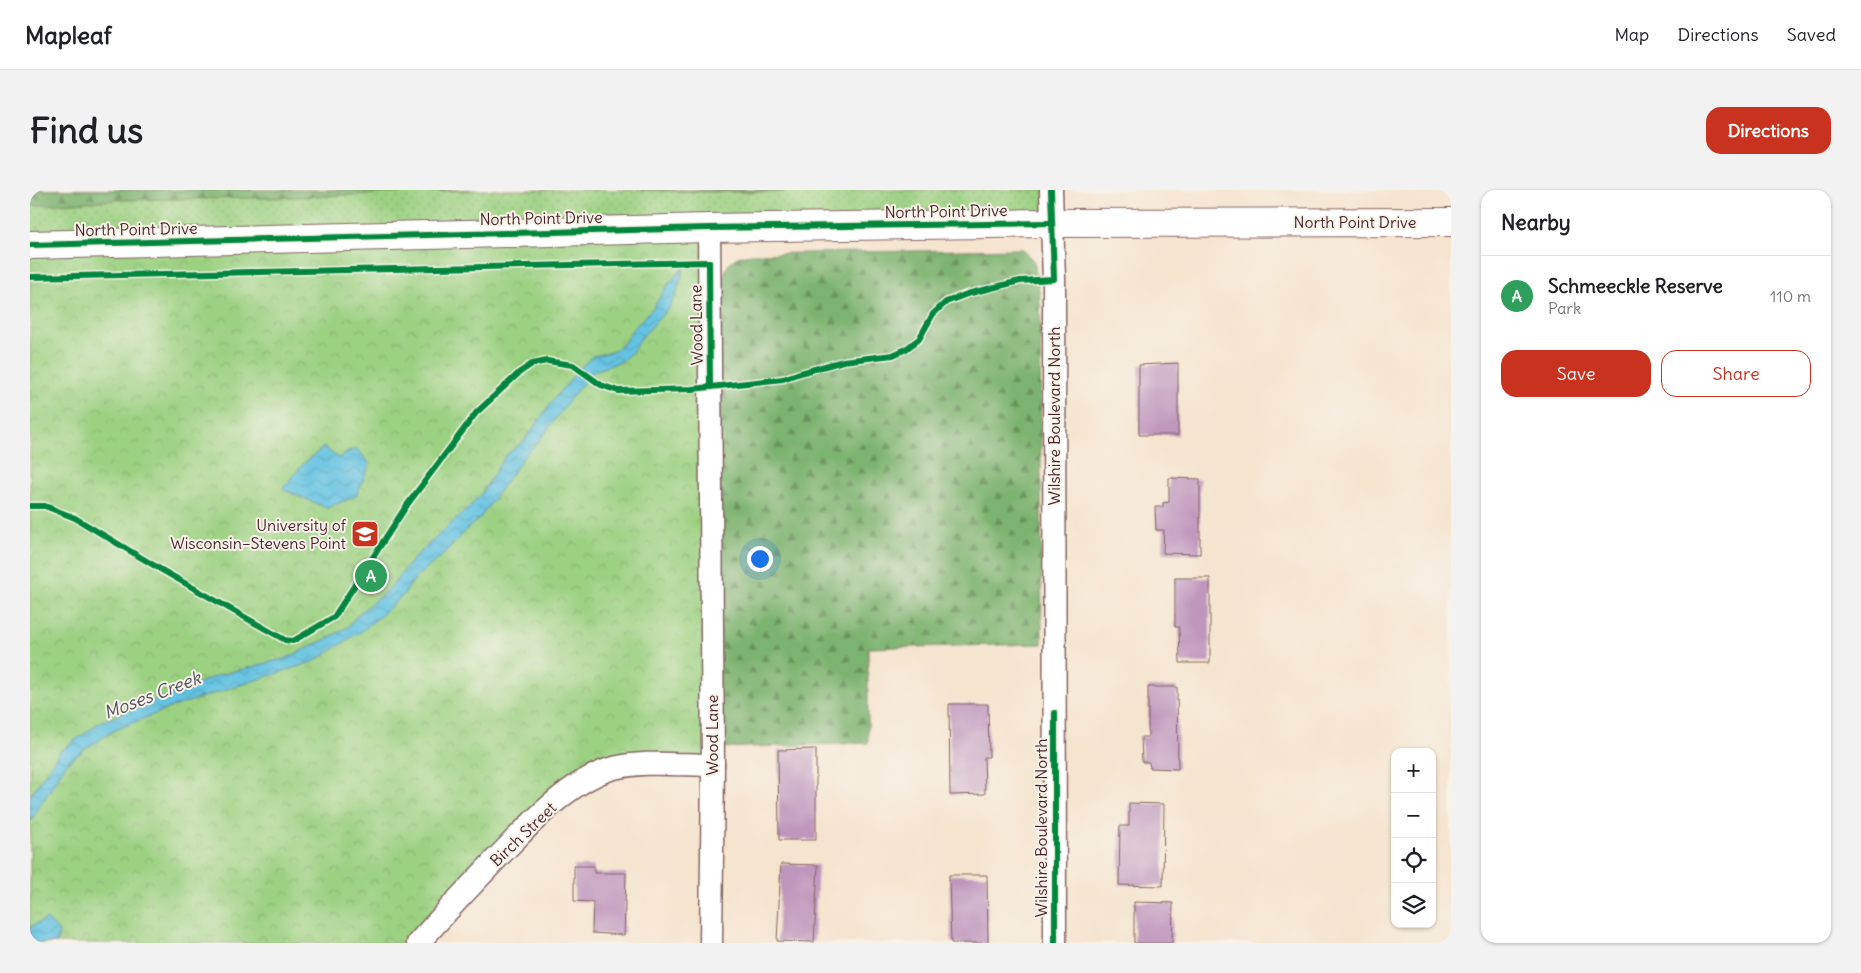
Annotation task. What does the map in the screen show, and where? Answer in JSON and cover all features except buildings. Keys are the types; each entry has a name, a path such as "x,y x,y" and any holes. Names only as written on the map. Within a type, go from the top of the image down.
{"street":[{"name":"Wilshire Boulevard North","path":"1051,190 1054,289 1055,943"},
{"name":"North Point Drive","path":"30,245 709,228 1052,223 1451,222"},
{"name":"Wood Lane","path":"709,228 711,943"},
{"name":"Birch Street","path":"418,943 541,813 586,780 611,769 641,764 712,765"}],"green space":[{"path":"30,190 1051,190 1052,223 30,245"},
{"path":"30,190 471,190 275,198 117,200 30,206"},
{"path":"641,190 790,190 780,192 705,192"},
{"name":"University of Wisconsin–Stevens Point","path":"709,228 713,765 586,780 418,943 30,943 30,245"},
{"path":"1023,249 1034,262 1040,296 1042,644 868,648 868,743 719,748 719,294 728,266 736,258 751,254"}],"water":[{"path":"684,267 676,295 668,309 639,340 633,351 622,361 594,371 577,390 538,442 525,455 480,518 443,555 415,578 404,594 386,611 363,630 315,661 172,707 113,731 66,764 30,822 30,796 60,751 102,721 219,675 287,658 349,626 357,615 390,588 413,559 481,494 506,455 524,441 557,395 583,365 593,356 612,352 625,342 631,331 653,308 669,283"},
{"path":"324,447 338,458 356,448 370,464 356,496 327,508 282,489 303,464"},
{"path":"47,919 59,932 56,943 30,943 30,927"}],"cycle path":[{"path":"30,506 45,506 75,518 285,640 293,641 334,617 407,505 476,413 520,372 532,364 547,361 573,365 601,385 618,391 692,389 783,379 843,361 893,355 906,349 919,339 933,314 946,302 967,294 1020,281 1054,279 1051,190"},
{"path":"30,245 709,228 1052,223"},
{"path":"30,277 709,262 710,387"},
{"path":"1055,713 1055,943"}],"place":[{"name":"University of Wisconsin–Stevens Point","path":"365,534"},
{"name":"Schmeeckle Reserve","path":"371,576"}],"water label":[{"name":"Moses Creek","path":"152,695"}]}
